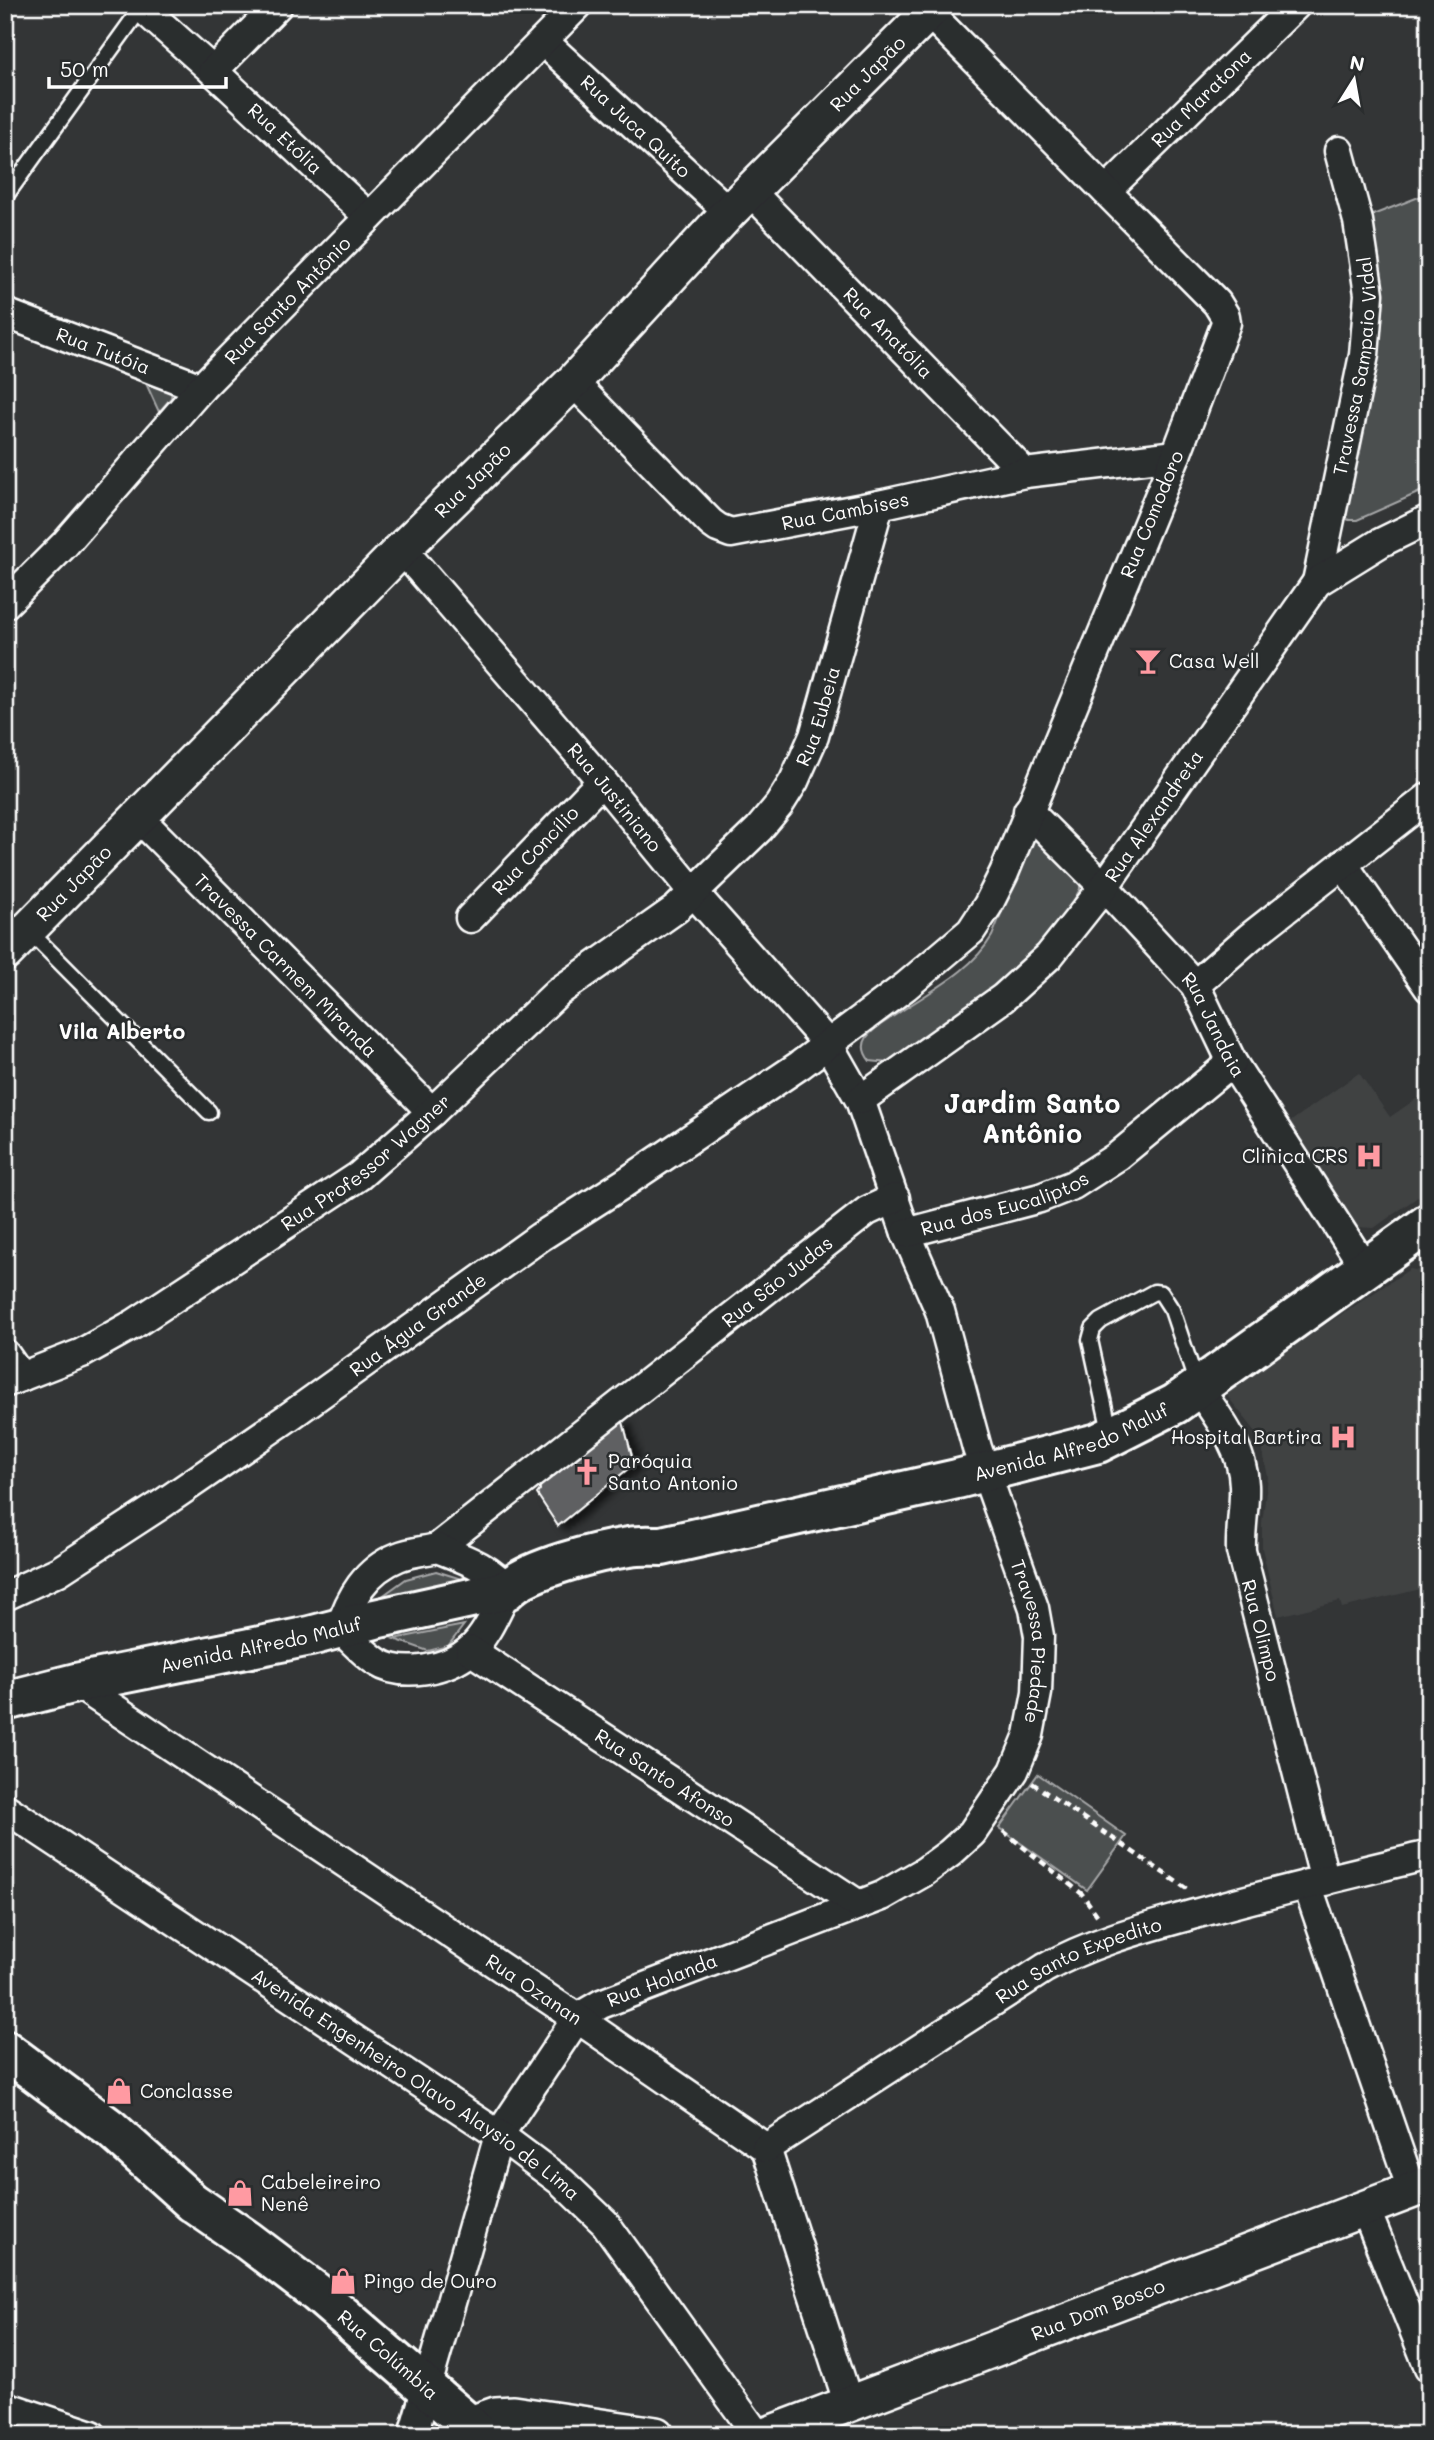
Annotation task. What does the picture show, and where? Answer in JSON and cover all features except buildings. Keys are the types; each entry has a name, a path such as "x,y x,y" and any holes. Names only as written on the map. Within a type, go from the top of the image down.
{"main road":[{"name":"Avenida Alfredo Maluf","path":"5,1701 76,1683 340,1629 511,1586 634,1561 662,1546 1074,1450 1111,1437 1175,1404 1428,1226"},
{"name":"Rua Colúmbia","path":"5,2050 111,2129 192,2202 317,2293 442,2421"}],"street":[{"path":"214,71 278,5"},
{"name":"Rua Santo Antônio","path":"5,604 74,534 201,388 578,5"},
{"name":"Rua Maratona","path":"1106,191 1296,5"},
{"name":"Rua Etólia","path":"140,6 214,71 369,217"},
{"name":"Rua Comodoro","path":"828,1044 906,986 971,931 988,905 1004,873 1225,331 1225,316 1217,303 932,9"},
{"name":"Rua Japão","path":"17,942 402,549 573,382 739,201 932,9"},
{"name":"Rua Juca Quito","path":"543,41 739,201"},
{"name":"Travessa Sampaio Vidal","path":"1317,582 1364,355 1368,306 1358,221 1339,151"},
{"name":"Rua Anatólia","path":"739,201 1025,473"},
{"name":"Rua Tutóia","path":"5,313 201,388"},
{"name":"Rua Cambises","path":"573,382 711,523 724,531 740,532 1025,473 1176,455"},
{"name":"Rua Eubeia","path":"693,892 759,829 794,781 814,736 879,505"},
{"name":"Rua Alexandreta","path":"860,1100 977,1018 1027,979 1049,956 1104,887 1317,582 1380,543 1429,519"},
{"name":"Rua Justiniano","path":"402,549 602,781 693,892 828,1044 860,1100 895,1198"},
{"name":"Rua Concílio","path":"470,918 602,781"},
{"path":"1195,985 1242,944 1429,797"},
{"name":"Rua Jandaia","path":"1028,811 1104,887 1195,985 1232,1062 1365,1268"},
{"name":"Travessa Carmem Miranda","path":"139,818 432,1112"},
{"path":"1343,864 1429,988"},
{"name":"Rua Professor Wagner","path":"13,1380 82,1353 134,1324 359,1177 558,992 676,909 693,892"},
{"name":"Rua Água Grande","path":"5,1596 59,1572 162,1504 540,1237 634,1177 828,1044"},
{"name":"Rua dos Eucaliptos","path":"906,1233 1040,1198 1073,1185 1118,1156 1232,1062"},
{"path":"895,1198 906,1233 940,1311 986,1472"},
{"name":"Rua São Judas","path":"437,1548 867,1211 895,1198"},
{"path":"5,1354 13,1380"},
{"name":"Rua Olimpo","path":"1198,1388 1224,1425 1243,1466 1241,1551 1316,1882 1420,2187"},
{"name":"Travessa Piedade","path":"859,1906 924,1872 972,1833 1014,1771 1029,1735 1037,1693 1039,1636 1024,1577 986,1472"},
{"path":"437,1548 472,1562 511,1586 470,1650 433,1667 403,1670 378,1663 340,1629 347,1606 365,1579 399,1556 437,1548"},
{"name":"Rua Santo Afonso","path":"470,1650 859,1906"},
{"name":"Rua Ozanan","path":"76,1683 577,2018 766,2148"},
{"name":"Avenida Engenheiro Olavo Alaysio de Lima","path":"5,1808 499,2135 562,2182 605,2223 757,2435"},
{"name":"Rua Santo Expedito","path":"766,2148 1077,1950 1216,1908 1429,1855"},
{"name":"Rua Holanda","path":"442,2421 499,2135 577,2018 601,2004 859,1906"},
{"path":"766,2148 849,2405"},
{"name":"Rua Dom Bosco","path":"767,2435 1420,2187"},
{"path":"1365,2208 1429,2367"},
{"path":"5,2406 92,2435"},
{"path":"442,2421 513,2414 656,2435"}],"lane":[{"path":"5,197 140,6"},
{"path":"17,942 209,1112"},
{"path":"1111,1437 1090,1340 1093,1329 1101,1321 1154,1292 1161,1293 1172,1310 1198,1388"}],"path":[{"path":"1014,1771 1216,1908"},
{"path":"1002,1830 1082,1894 1103,1922"}],"shaded area":[{"path":"1429,193 1429,488 1357,520 1349,520 1343,517 1365,218"},
{"path":"144,379 172,389 171,398 159,412"},
{"path":"1035,837 1080,882 1080,889 1070,908 1036,952 994,989 889,1063 870,1061 864,1047 870,1033 949,980 983,949 992,936 1030,842"},
{"name":"Clinica CRS","path":"1359,1073 1390,1117 1429,1090 1429,1189 1374,1228 1357,1227 1287,1124"},
{"name":"Hospital Bartira","path":"1410,1269 1420,1271 1429,1299 1429,1587 1342,1608 1340,1601 1278,1616 1262,1548 1262,1523 1268,1477 1262,1447 1253,1428 1228,1397 1229,1389"},
{"path":"436,1571 471,1582 374,1602 406,1579"},
{"path":"464,1625 448,1646 428,1651 394,1639"},
{"path":"1038,1774 1126,1836 1087,1890 999,1828"}],"place":[{"name":"Casa Well","path":"1148,661"},
{"name":"Clinica CRS","path":"1369,1156"},
{"name":"Hospital Bartira","path":"1343,1437"},
{"name":"Paróquia Santo Antonio","path":"587,1472"},
{"name":"Conclasse","path":"119,2091"},
{"name":"Cabeleireiro Nenê","path":"240,2193"},
{"name":"Pingo de Ouro","path":"343,2281"}],"district":[{"name":"Vila Alberto","path":"122,1032"},
{"name":"Jardim Santo Antônio","path":"1032,1119"}]}
